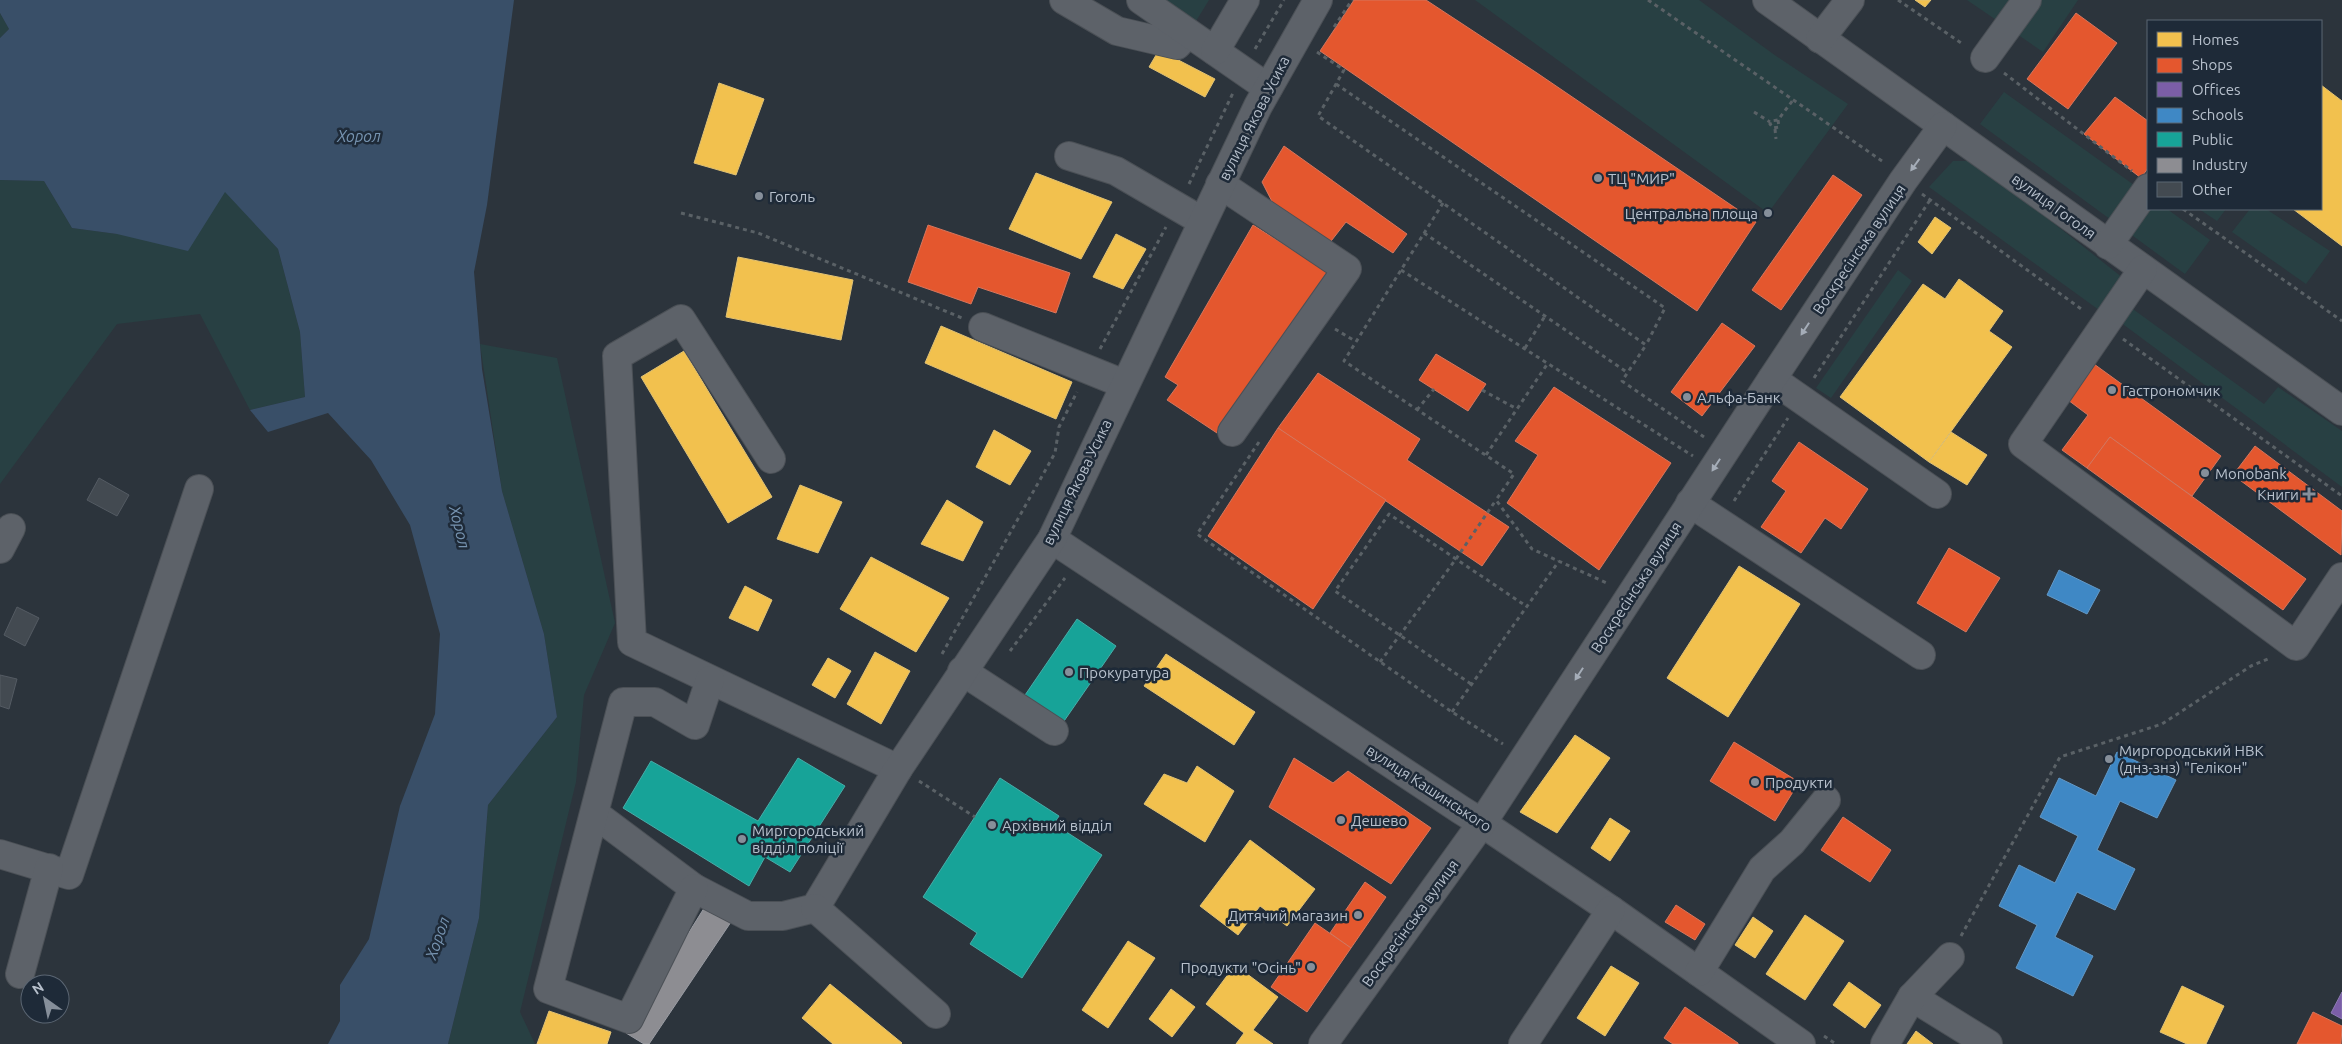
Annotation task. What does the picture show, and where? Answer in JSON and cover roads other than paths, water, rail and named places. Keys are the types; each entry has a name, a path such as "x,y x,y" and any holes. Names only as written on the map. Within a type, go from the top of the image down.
{"street":[{"path":"1064,0 1117,31 1177,45 1188,33"},
{"path":"1141,0 1268,88"},
{"path":"1215,51 1245,0"},
{"name":"вулиця Якова Усика","path":"815,908 911,771 951,664 1052,539 1220,184 1268,88 1318,0"},
{"name":"вулиця Гоголя","path":"1767,0 2342,411"},
{"path":"1820,39 1850,0"},
{"path":"1985,58 2027,0"},
{"name":"Воскресінська вулиця","path":"1322,1044 1482,822 1772,379 1904,181 1943,126"},
{"path":"1069,156 1116,171 1202,221"},
{"path":"2108,245 2141,180"},
{"path":"1220,184 1347,269 1232,432"},
{"path":"2143,270 2023,444 2296,646 2341,581"},
{"path":"771,459 681,319 618,356 632,642 710,680 911,771"},
{"path":"983,327 1124,384"},
{"path":"1772,379 1937,494"},
{"path":"0,854 69,875 199,490"},
{"path":"1690,503 1921,655"},
{"name":"вулиця Кашинського","path":"1052,539 1453,805 1482,822 1801,1044"},
{"path":"951,664 1054,731"},
{"path":"694,888 629,1019 548,990 623,702 655,702 695,725 710,680"},
{"path":"1700,972 1762,869 1792,842 1826,800"},
{"path":"595,814 694,888 748,916 783,916 815,908 936,1014"},
{"path":"20,974 48,868"},
{"path":"1524,1044 1611,910"},
{"path":"1886,1044 1912,997 1950,957"},
{"path":"1912,997 1988,1044"}],"water":[{"name":"Хорол","path":"0,0 514,0 487,205 474,272 482,369 502,491 544,634 557,717 488,805 479,918 448,1044 328,1044 340,1021 340,985 369,939 400,806 435,714 440,634 410,525 371,460 328,413 268,432 250,410 305,397 300,332 278,249 225,192 188,251 117,234 72,228 44,181 0,180 0,38 9,29 0,13"}],"place":[{"name":"ТЦ \"МИР\"","path":"1598,178"},
{"name":"Гоголь","path":"759,196"},
{"name":"Центральна площа","path":"1768,213"},
{"name":"Гастрономчик","path":"2112,390"},
{"name":"Альфа-Банк","path":"1687,397"},
{"name":"Monobank","path":"2205,473"},
{"name":"Книги","path":"2309,494"},
{"name":"Прокуратура","path":"1069,672"},
{"name":"Миргородський НВК (днз-знз) \"Гелікон\"","path":"2109,759"},
{"name":"Продукти","path":"1755,782"},
{"name":"Дешево","path":"1341,820"},
{"name":"Архівний відділ","path":"992,825"},
{"name":"Миргородський відділ поліції","path":"742,839"},
{"name":"Дитячий магазин","path":"1358,915"},
{"name":"Продукти \"Осінь\"","path":"1311,967"}]}
